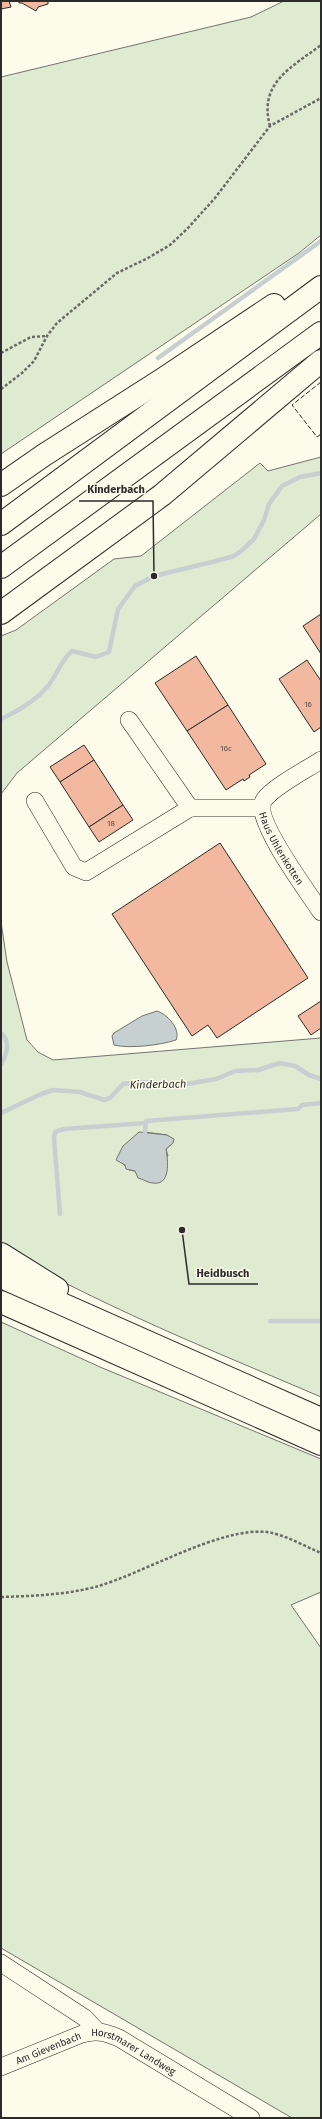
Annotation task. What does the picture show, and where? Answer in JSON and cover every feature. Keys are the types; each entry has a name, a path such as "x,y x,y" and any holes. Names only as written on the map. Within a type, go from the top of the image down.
{"highway":[{"path":"1,485 44,455 284,299 321,280"},
{"path":"1,524 321,288"},
{"path":"1,567 321,333"},
{"path":"6,610 162,495 321,361"},
{"path":"1,1254 52,1286 108,1312 188,1361"},
{"path":"1,1277 321,1419"},
{"path":"1,1302 321,1444"}],"street":[{"path":"129,720 190,808"},
{"name":"Haus Uhlenkotten","path":"321,760 264,799 262,808 267,825 276,844 321,912"},
{"path":"35,801 74,867 86,872 190,808 262,808"},
{"name":"Horstmarer Landweg","path":"1,1963 85,2018 97,2031 118,2038 251,2118"},
{"name":"Am Gievenbach","path":"1,2067 82,2034 97,2031"}],"path":[{"path":"270,126 266,104 275,84 283,72 321,45"},
{"path":"1,389 22,373 34,361 47,336 57,323 118,273 170,245 183,233 215,198 270,126 321,98"},
{"path":"1,353 31,337 47,336"},
{"path":"1,1597 69,1593 95,1587 210,1542 250,1533 266,1532 282,1536 321,1553"}],"green space":[{"path":"284,1 321,1 321,235 299,253 1,454 1,77 251,17"},
{"path":"321,457 321,514 17,773 1,794 1,636 16,630 114,559 141,556 260,463 268,471"},
{"path":"1,922 7,962 27,1040 38,1052 53,1060 321,1038 321,1397 133,1316 66,1283 26,1261 1,1243","holes":["145,1132 167,1135 173,1143 166,1149 168,1156 144,1180 135,1171 129,1170 122,1163 123,1146"]},
{"path":"1,1322 100,1367 321,1459 321,1592 291,1605 321,1648 321,2118 292,2118 1,1948"}],"shaded area":[{"path":"157,1011 165,1015 172,1022 177,1031 176,1040 145,1046 128,1047 114,1045 112,1036 114,1033 142,1016"},
{"path":"139,1132 167,1135 174,1139 173,1143 166,1149 168,1165 166,1176 159,1183 151,1183 138,1178 135,1171 126,1169 125,1165 116,1160 123,1146"}],"building":[{"path":"1,1 9,1 11,7 1,9"},
{"path":"19,1 48,1 48,4 38,7 36,11 22,3 19,3"},
{"path":"321,614 321,654 303,626"},
{"path":"196,656 228,705 187,731 155,683"},
{"path":"307,660 321,681 321,727 314,732 279,679"},
{"path":"228,705 266,764 249,775 250,777 244,781 243,779 226,790 187,731"},
{"path":"84,745 94,760 60,782 50,767"},
{"path":"94,760 123,805 89,827 60,782"},
{"path":"123,805 133,820 99,842 89,827"},
{"path":"220,843 308,978 217,1038 208,1025 192,1036 112,914"},
{"path":"321,1001 321,1028 311,1035 298,1016"}],"waterway":[{"name":"Kinderbach","path":"158,358 321,241"},
{"name":"Kinderbach","path":"1,719 14,713 37,697 50,683 64,659 72,651 96,657 109,652 118,609 135,586 154,576 234,556 254,539 264,520 269,504 282,486 300,477 321,473"},
{"name":"Kinderbach","path":"1,1033 7,1044 5,1056 1,1064"},
{"name":"Kinderbach","path":"1,1113 53,1090 80,1092 104,1100 110,1098 123,1084 139,1082 187,1084 216,1079 235,1071 258,1070 280,1063 295,1066 309,1075 321,1079"},
{"path":"145,1132 146,1121 298,1109 302,1105 321,1103"},
{"path":"60,1214 54,1138 55,1132 64,1129 146,1123"},
{"path":"270,1321 321,1321"}],"fence":[{"path":"321,382 292,405 317,437 321,434"}],"place":[{"name":"Kinderbach","path":"154,576"},
{"name":"Heidbusch","path":"182,1230"}]}
